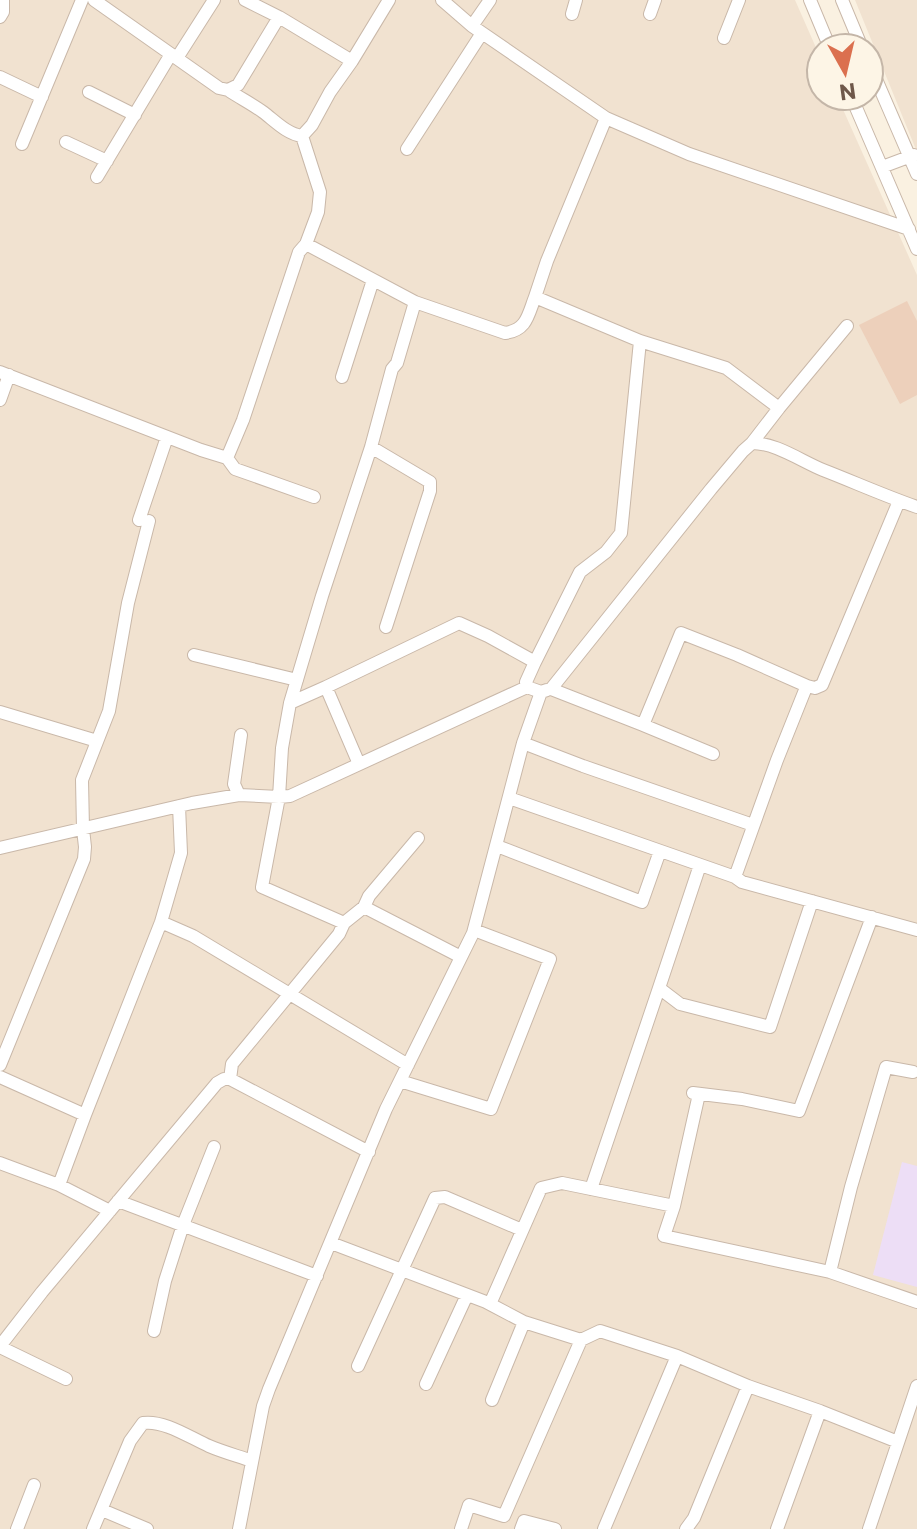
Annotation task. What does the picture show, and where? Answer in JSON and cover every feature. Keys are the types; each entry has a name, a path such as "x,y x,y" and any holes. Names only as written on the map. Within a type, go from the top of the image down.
{"street":[{"path":"0,17 3,0"},
{"path":"22,144 82,0"},
{"path":"94,0 219,88 228,90 298,137 312,125 389,0"},
{"path":"97,177 174,56 214,0"},
{"path":"245,0 352,61"},
{"path":"442,0 477,30 606,118 689,154 909,229"},
{"path":"407,149 477,30 490,0"},
{"path":"572,14 576,0"},
{"path":"650,14 655,0"},
{"path":"724,38 739,0"},
{"path":"810,0 823,32"},
{"path":"842,0 855,32"},
{"path":"228,90 238,85 279,17"},
{"path":"0,77 42,97"},
{"path":"89,92 135,115"},
{"path":"885,96 913,155 917,174"},
{"path":"858,112 917,249"},
{"path":"306,244 415,302 505,333 516,331 524,325 606,118"},
{"path":"227,458 243,420 299,252 306,244 318,212 320,192 302,136"},
{"path":"66,142 107,161"},
{"path":"882,167 913,155"},
{"path":"342,377 373,280"},
{"path":"535,297 640,341 726,368 779,408"},
{"path":"344,923 262,887 279,797 282,748 290,703 415,302"},
{"path":"239,1529 266,1397 386,1109 474,930 523,743 546,690 561,678 711,489 847,326"},
{"path":"527,687 526,682 535,662 580,572 606,552 621,533 640,341"},
{"path":"0,400 5,374 227,458 235,469 314,497"},
{"path":"0,1065 84,859 82,780 109,711 144,521 167,437"},
{"path":"752,443 761,443 917,507"},
{"path":"371,447 430,482 430,491 386,627"},
{"path":"643,725 681,633 807,686 815,688 822,685 899,501"},
{"path":"290,703 459,623 535,662"},
{"path":"194,655 297,680"},
{"path":"735,877 807,686"},
{"path":"326,687 359,764"},
{"path":"0,848 239,795 290,796 527,687 546,690 713,754"},
{"path":"0,712 97,741"},
{"path":"239,795 234,784 241,735"},
{"path":"523,743 753,825"},
{"path":"509,798 742,882 917,930"},
{"path":"59,1185 161,922 181,853 179,806"},
{"path":"230,1079 232,1064 339,934 344,923 364,907 369,896 418,838"},
{"path":"497,846 642,902 660,851"},
{"path":"591,1189 700,865"},
{"path":"659,988 680,1004 770,1027 812,901"},
{"path":"364,907 461,957"},
{"path":"872,917 799,1111 696,1093 674,1206 664,1236 830,1272 917,1302"},
{"path":"161,922 193,936 408,1065"},
{"path":"400,1081 491,1109 550,959 474,930"},
{"path":"830,1272 886,1067 915,1072 917,1059"},
{"path":"0,1077 85,1115"},
{"path":"66,1379 0,1346 217,1083 230,1079 369,1152"},
{"path":"154,1331 165,1281 183,1225 214,1147"},
{"path":"0,1163 114,1206 183,1225 317,1276"},
{"path":"490,1304 541,1188 562,1183 674,1206"},
{"path":"358,1366 435,1198 445,1197 522,1230"},
{"path":"331,1243 490,1304 524,1322 581,1340"},
{"path":"426,1384 467,1295"},
{"path":"492,1400 524,1322"},
{"path":"504,1516 581,1340 600,1331 677,1356 898,1442"},
{"path":"604,1529 677,1356"},
{"path":"686,1529 694,1518 748,1386"},
{"path":"869,1529 917,1386"},
{"path":"777,1529 820,1411"},
{"path":"93,1529 130,1441 143,1423 173,1429 252,1461"},
{"path":"17,1529 34,1485"},
{"path":"461,1529 469,1505 522,1525 555,1529"},
{"path":"102,1510 147,1529"}],"shaded area":[{"path":"0,0 795,0 809,32 805,32 805,112 844,112 917,275 917,1529 0,1529"},
{"path":"855,0 917,0 917,152 885,74 885,32 868,32"},
{"path":"902,1162 917,1166 917,1287 873,1275"}],"building":[{"path":"907,301 917,321 917,395 900,404 859,325"}]}
